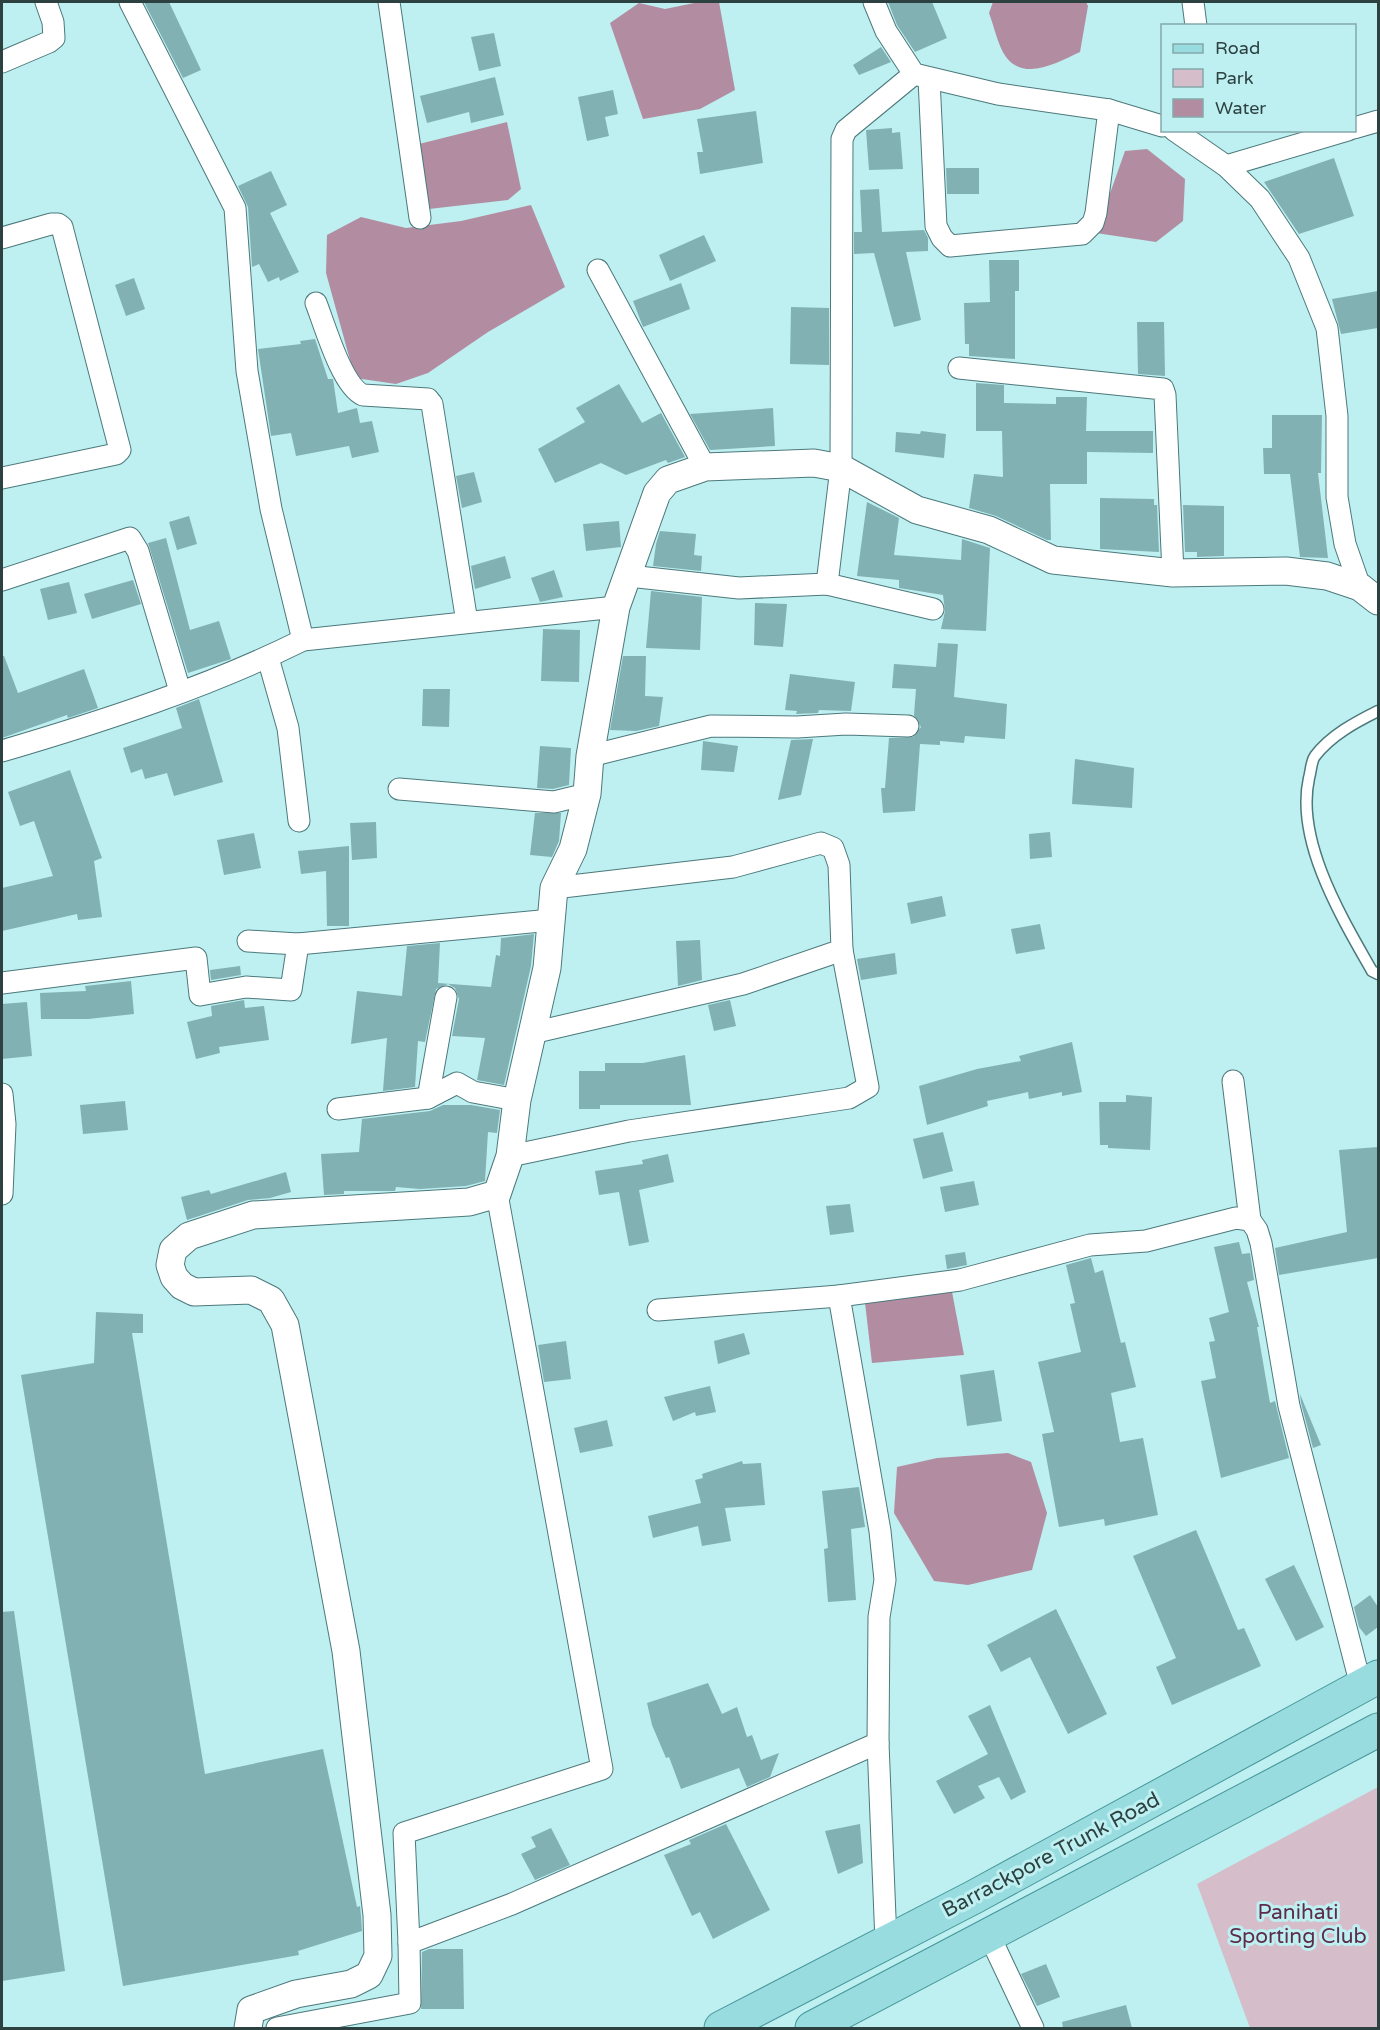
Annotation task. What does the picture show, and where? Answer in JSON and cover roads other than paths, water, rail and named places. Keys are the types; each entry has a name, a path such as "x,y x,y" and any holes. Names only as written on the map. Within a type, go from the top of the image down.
{"main road":[{"name":"Barrackpore Trunk Road","path":"721,2028 974,1897 1370,1682"},
{"name":"Barrackpore Trunk Road","path":"812,2028 990,1937 1378,1730"}],"street":[{"path":"2,62 54,38 53,22 46,2"},
{"path":"129,2 235,208 247,370 271,509 303,640"},
{"path":"389,2 420,218"},
{"path":"874,2 886,31 922,76 936,226 942,238 950,246 1082,234 1089,228 1096,213 1109,110"},
{"path":"1193,2 1196,24"},
{"path":"827,585 841,468 842,139 846,130 922,76 998,94 1109,110 1161,126"},
{"path":"1356,128 1378,122"},
{"path":"1180,132 1200,138 1260,199 1299,258 1327,328 1337,416 1337,497 1345,544 1369,594"},
{"path":"1226,166 1341,132"},
{"path":"2,238 51,224 58,224 62,227 120,450 116,454 2,478"},
{"path":"598,270 705,467"},
{"path":"316,303 343,369 356,392 363,395 428,399 432,404 467,622"},
{"path":"959,368 1162,389 1165,394 1173,573"},
{"path":"278,2028 410,2003 404,1833 602,1769 497,1194 510,1156 517,1101 547,968 554,888 573,849 587,794 590,756 616,607 657,493 668,480 705,467 814,463 841,468 917,510 989,530 1053,560 1173,573 1286,571 1327,576 1369,594"},
{"path":"2,580 130,538 138,551 180,691"},
{"path":"629,576 739,588 827,585 933,609"},
{"path":"2,751 180,691 268,658 303,640 616,607"},
{"path":"268,658 288,728 299,821"},
{"path":"590,756 711,726 797,727 846,724 908,726"},
{"path":"399,789 554,802 587,794"},
{"path":"510,1156 629,1131 849,1098 868,1087 842,950 839,865 833,848 821,843 733,867 554,888"},
{"path":"248,941 298,944 551,920"},
{"path":"2,983 196,958 200,995 246,987 291,990 298,944"},
{"path":"532,1033 743,984 842,950"},
{"path":"428,1098 446,997"},
{"path":"1233,1081 1250,1220 1257,1230 1261,1243 1289,1406 1370,1682"},
{"path":"338,1109 428,1098 456,1083 473,1092 517,1101"},
{"path":"2,1094 5,1124 2,1194"},
{"path":"248,2028 251,2010 296,1994 351,1984 369,1975 378,1956 376,1915 346,1651 285,1325 272,1300 251,1290 194,1292 182,1286 174,1277 170,1265 173,1250 189,1236 253,1215 469,1202 497,1194"},
{"path":"658,1310 839,1296 960,1280 1089,1245 1146,1240 1236,1218 1250,1220"},
{"path":"839,1296 880,1531 885,1580 879,1617 878,1743 886,1942"},
{"path":"409,1943 512,1904 878,1743"},
{"path":"990,1937 1033,2028"}],"lane":[{"path":"1378,711 1350,724 1314,757 1304,798 1316,859 1349,931 1372,971 1378,974"}],"water":[{"path":"699,2 719,2 735,90 700,109 643,119 610,23 639,3 665,9"},
{"path":"993,2 1086,2 1088,6 1080,52 1042,68 1022,68 1014,64 1006,57 996,36 989,13"},
{"path":"507,122 521,189 508,200 429,209 419,144"},
{"path":"1147,149 1185,179 1183,221 1156,242 1096,233 1125,151"},
{"path":"531,205 565,287 488,332 428,373 396,384 355,378 326,273 327,235 361,217 406,228 461,221"},
{"path":"949,1276 964,1355 872,1363 864,1294"},
{"path":"1008,1453 1031,1462 1047,1513 1032,1570 968,1585 934,1581 894,1513 897,1467 937,1458"}],"park label":[{"name":"Panihati Sporting Club","path":"1298,1924"}]}
